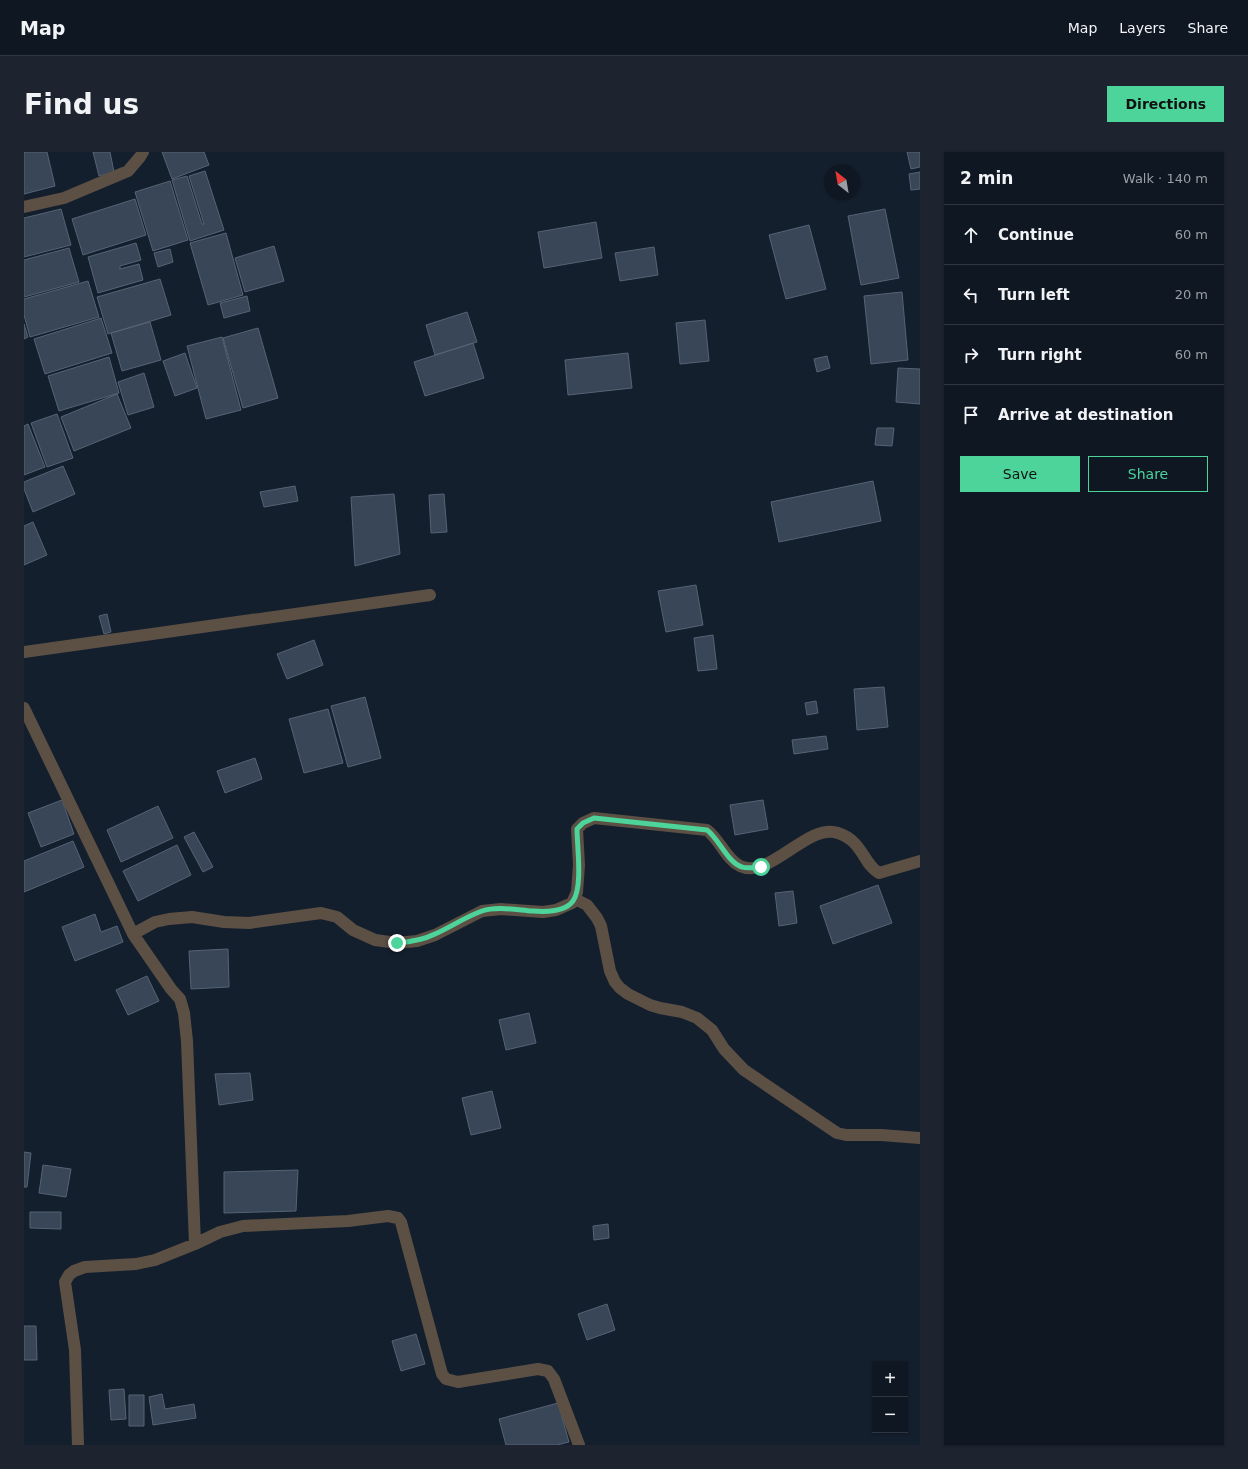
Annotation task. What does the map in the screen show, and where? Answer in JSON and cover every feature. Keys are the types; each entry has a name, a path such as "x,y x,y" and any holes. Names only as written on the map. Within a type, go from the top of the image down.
{"street":[{"path":"24,207 64,198 128,171 143,152"},
{"path":"24,652 430,595"},
{"path":"24,708 133,934 171,989 180,999 184,1013 187,1042 195,1244"},
{"path":"133,934 155,922 169,919 192,917 224,922 249,923 321,913 337,917 353,930 374,940 397,943 417,941 482,911 501,909 543,912 556,910 569,905 575,899 578,885 577,829 583,823 594,818 707,830 714,836 733,861 741,867 761,867 817,835 830,831 840,833 849,838 858,846 874,870 879,873 920,861"},
{"path":"575,899 587,905 597,918 601,926 610,971 615,982 628,994 660,1008 682,1012 697,1018 712,1030 724,1049 744,1070 841,1135 881,1135 920,1138"},
{"path":"78,1445 75,1350 66,1282 69,1275 74,1271 86,1267 136,1264 155,1260 220,1232 243,1226 348,1220 388,1216 398,1218 401,1222 442,1374 446,1379 458,1382 538,1369 548,1371 554,1378 579,1445"}],"building":[{"path":"24,152 47,152 55,186 24,194"},
{"path":"93,152 110,152 114,172 99,176"},
{"path":"162,152 204,152 209,165 172,179"},
{"path":"907,152 920,152 920,167 911,169"},
{"path":"205,171 224,230 190,241 172,180 187,176 202,224 204,224 189,176"},
{"path":"920,172 920,189 911,190 909,174"},
{"path":"170,181 188,240 153,251 135,192"},
{"path":"135,199 146,235 83,255 72,219"},
{"path":"61,209 71,245 24,257 24,218"},
{"path":"885,209 899,278 861,285 848,216"},
{"path":"596,222 602,258 544,268 538,232"},
{"path":"809,225 826,289 786,299 769,235"},
{"path":"226,233 243,295 208,305 190,243"},
{"path":"136,243 141,260 120,266 120,269 139,264 143,280 98,293 88,257"},
{"path":"274,246 284,281 245,292 235,258"},
{"path":"654,247 658,275 620,281 615,253"},
{"path":"69,248 79,282 24,297 24,260"},
{"path":"170,249 173,262 158,267 154,253"},
{"path":"160,279 171,315 108,334 97,297"},
{"path":"88,281 99,317 30,337 24,315 24,299"},
{"path":"902,292 908,360 871,364 864,296"},
{"path":"247,296 250,311 224,318 220,303"},
{"path":"467,312 477,342 435,355 426,325"},
{"path":"101,318 112,353 45,374 34,339"},
{"path":"705,320 709,361 680,364 676,323"},
{"path":"150,322 161,360 122,371 111,333"},
{"path":"24,324 28,337 24,339"},
{"path":"258,328 278,398 243,408 223,338"},
{"path":"222,337 241,410 206,419 187,346"},
{"path":"473,343 484,378 425,396 414,362"},
{"path":"185,353 197,388 175,396 163,361"},
{"path":"628,353 632,388 568,395 565,360"},
{"path":"827,356 830,368 817,372 814,359"},
{"path":"109,357 119,393 59,411 48,376"},
{"path":"898,368 920,369 920,404 896,402"},
{"path":"144,373 154,407 128,415 118,382"},
{"path":"117,394 131,428 74,451 61,417"},
{"path":"57,414 73,458 47,467 31,423"},
{"path":"28,424 45,467 24,475 24,426"},
{"path":"877,428 894,428 892,446 875,445"},
{"path":"63,466 75,494 33,512 24,489 24,482"},
{"path":"873,481 881,521 779,542 771,502"},
{"path":"295,486 298,501 264,507 260,492"},
{"path":"394,494 400,554 355,566 351,497"},
{"path":"444,494 447,532 431,533 429,495"},
{"path":"33,522 47,555 24,565 24,526"},
{"path":"696,585 703,625 666,632 658,591"},
{"path":"107,614 111,632 104,634 99,616"},
{"path":"713,635 717,669 698,671 694,638"},
{"path":"314,640 323,665 287,679 277,654"},
{"path":"884,687 888,727 857,730 854,689"},
{"path":"365,697 381,758 348,767 331,706"},
{"path":"816,701 818,713 807,715 805,703"},
{"path":"328,709 343,763 304,773 289,719"},
{"path":"826,736 828,749 794,754 792,740"},
{"path":"255,758 262,779 225,793 217,771"},
{"path":"62,800 74,834 41,847 28,813"},
{"path":"763,800 768,829 735,835 730,805"},
{"path":"158,806 173,838 121,862 107,830"},
{"path":"194,832 213,867 203,872 184,837"},
{"path":"73,841 84,867 24,892 24,861"},
{"path":"177,845 191,875 138,901 123,871"},
{"path":"878,885 892,923 833,944 820,906"},
{"path":"793,891 797,923 779,926 775,893"},
{"path":"95,914 101,932 117,926 123,942 75,961 62,927"},
{"path":"228,949 229,987 191,989 189,951"},
{"path":"147,976 159,1001 128,1015 116,990"},
{"path":"529,1013 536,1043 506,1050 499,1020"},
{"path":"250,1073 253,1100 219,1105 215,1074"},
{"path":"492,1091 501,1128 471,1135 462,1098"},
{"path":"24,1152 31,1153 27,1187 24,1187"},
{"path":"43,1165 71,1169 66,1197 39,1193"},
{"path":"298,1170 296,1211 224,1213 224,1172"},
{"path":"30,1212 61,1212 61,1229 30,1228"},
{"path":"608,1224 609,1238 594,1240 593,1226"},
{"path":"607,1304 615,1330 587,1340 578,1314"},
{"path":"24,1326 36,1326 37,1360 24,1360"},
{"path":"416,1334 425,1364 401,1371 392,1341"},
{"path":"124,1389 126,1419 111,1420 109,1390"},
{"path":"162,1394 165,1409 194,1404 196,1418 153,1425 149,1397"},
{"path":"129,1395 144,1395 144,1426 129,1426"},
{"path":"558,1403 569,1442 557,1445 506,1445 499,1419"}],"route":[{"path":"397,943 417,941 482,911 501,909 543,912 556,910 569,905 575,899 578,885 579,865 577,829 583,823 594,818 707,830 714,836 736,864 741,867 749,868 761,867"}]}
